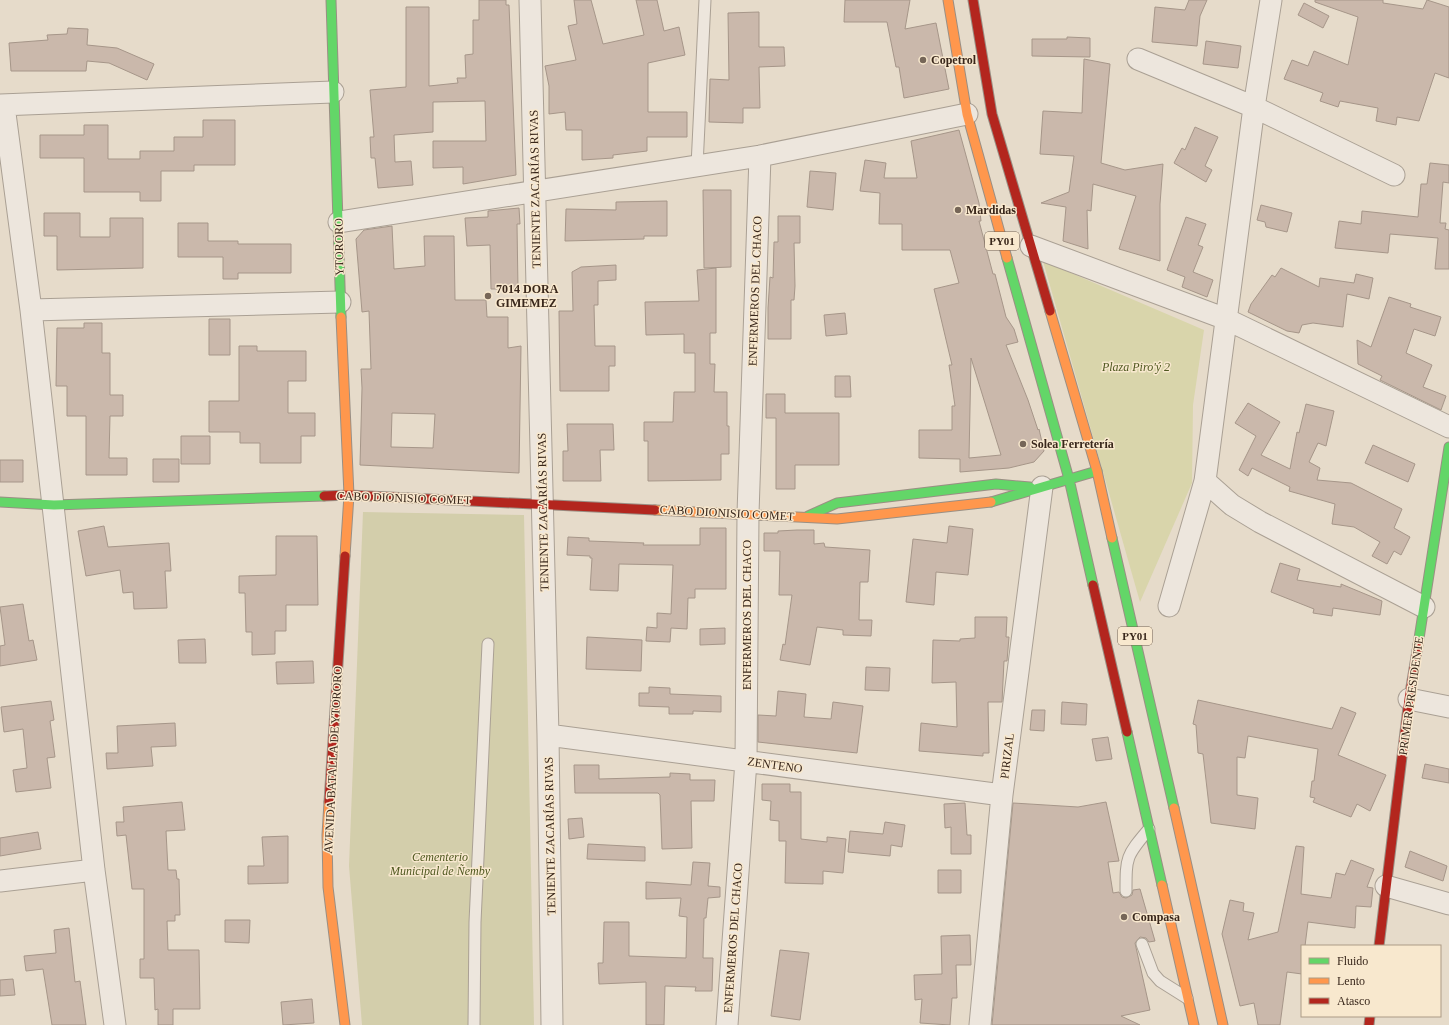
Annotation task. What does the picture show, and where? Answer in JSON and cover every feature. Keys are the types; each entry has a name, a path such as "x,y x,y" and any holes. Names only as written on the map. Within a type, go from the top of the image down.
{"main road":[{"name":"YTORORO","path":"331,0 333,92 339,222 340,302 349,495"},
{"name":"PY01","path":"948,0 967,114 1069,479 1147,807 1149,829 1194,1025"},
{"name":"PY01","path":"973,0 992,114 1097,471 1169,803 1223,1025"},
{"name":"PRIMER PRESIDENTE","path":"1379,945 1409,699 1424,607 1445,499 1449,447"},
{"name":"CABO DIONISIO COMET","path":"0,502 54,505 349,495 837,519 998,501 1097,471"},
{"name":"CABO DIONISIO COMET","path":"807,517 837,503 845,502 996,484 1040,488"},
{"name":"AVENIDA BATALLA DE YTORORO","path":"345,1025 328,887 327,834 349,495"}],"street":[{"name":"TENIENTE ZACARÍAS RIVAS","path":"530,0 536,191 548,734 552,1025"},
{"path":"1169,606 1205,481 1254,107 1271,0"},
{"path":"1138,59 1254,107 1394,175"},
{"path":"115,1025 94,870 31,310 2,105 333,92"},
{"path":"339,222 760,156 967,114"},
{"name":"ENFERMEROS DEL CHACO","path":"727,1025 746,761 748,514 760,156"},
{"path":"1031,246 1226,319 1449,427"},
{"path":"31,310 340,302"},
{"path":"1205,481 1232,505 1260,522 1424,607"},
{"name":"PIRIZAL","path":"980,1025 1002,796 1040,488"},
{"path":"1409,699 1449,708"},
{"name":"ZENTENO","path":"548,734 1002,796"},
{"path":"0,881 94,870"},
{"path":"1386,886 1449,904"}],"lane":[{"path":"697,166 705,0"},
{"path":"474,1025 475,922 488,644"},
{"path":"1126,891 1126,864 1130,850 1149,829"},
{"path":"1142,944 1153,973 1160,981 1188,999"}],"green space":[{"name":"Plaza Piro'ý 2","path":"1043,261 1204,330 1193,405 1192,483 1140,602"},
{"name":"Cementerio Municipal de Ñemby","path":"363,512 524,515 534,1025 362,1025 349,866"}],"building":[{"path":"479,0 506,0 506,5 509,5 516,175 463,184 463,167 433,168 433,141 486,141 485,101 433,102 433,132 394,135 395,162 411,161 413,185 378,188 375,158 371,158 370,137 374,137 370,90 406,87 406,7 429,7 429,86 458,83 457,78 466,78 465,55 473,54 473,20 479,20"},
{"path":"574,0 591,0 603,44 644,35 636,0 657,0 664,31 679,27 685,55 648,63 648,112 687,112 687,137 647,137 647,151 613,155 613,158 582,160 582,130 566,130 565,112 549,114 549,86 545,66 576,60 568,26 577,24"},
{"path":"845,0 910,0 905,29 936,23 949,89 904,98 899,67 896,67 887,22 844,22"},
{"path":"1189,0 1207,0 1200,16 1197,46 1152,42 1155,7 1185,10"},
{"path":"1315,0 1383,0 1383,3 1423,9 1427,0 1449,7 1449,78 1435,73 1419,121 1397,117 1396,125 1376,121 1378,108 1340,101 1338,107 1320,101 1323,93 1284,79 1292,60 1308,66 1314,51 1348,65 1358,17 1315,2"},
{"path":"1304,3 1329,16 1323,28 1298,15"},
{"path":"759,12 759,47 784,47 785,66 759,67 760,108 743,108 743,123 709,122 710,79 729,80 728,13"},
{"path":"68,28 88,29 87,45 117,48 154,64 147,80 109,63 87,61 86,71 11,71 9,43 48,40 47,35 67,34"},
{"path":"1067,37 1090,38 1090,57 1032,56 1032,39 1067,39"},
{"path":"1206,41 1241,46 1238,68 1203,64"},
{"path":"1084,59 1110,64 1101,163 1125,170 1163,164 1160,204 1160,261 1119,249 1136,196 1093,184 1091,211 1087,210 1088,249 1063,241 1066,207 1041,203 1069,192 1074,156 1040,154 1043,111 1082,113"},
{"path":"203,120 235,120 235,165 194,165 194,171 161,171 161,201 140,201 140,192 84,192 84,158 40,158 40,135 84,135 84,125 108,125 108,159 140,159 140,151 174,151 174,137 203,137"},
{"path":"1195,127 1218,137 1205,166 1212,170 1206,182 1174,163 1182,148 1185,150"},
{"path":"959,130 979,203 981,221 979,221 993,274 995,274 1006,317 1014,329 1018,342 1006,345 1028,400 1038,430 1039,429 1044,451 1034,462 1009,468 960,472 960,459 919,458 919,430 952,430 952,406 955,406 949,365 952,365 934,289 959,283 950,250 902,250 902,224 879,224 880,193 860,191 865,160 886,163 884,178 917,178 911,141","holes":["971,358 1001,455 969,458"]},
{"path":"1430,163 1449,165 1449,183 1443,182 1440,223 1446,223 1445,229 1449,230 1449,269 1435,269 1438,238 1390,234 1388,253 1335,248 1339,221 1361,224 1362,211 1418,217 1421,184 1427,184"},
{"path":"810,171 836,173 833,210 807,207"},
{"path":"703,190 731,190 731,267 704,268"},
{"path":"667,201 667,236 644,236 644,239 565,241 566,209 616,210 616,202"},
{"path":"1261,205 1292,213 1287,232 1266,227 1265,222 1257,220"},
{"path":"519,208 520,224 517,224 518,289 491,289 490,245 467,246 465,218 488,217 488,211"},
{"path":"44,213 80,213 80,237 110,237 110,218 143,218 143,268 57,270 57,236 44,236"},
{"path":"778,216 800,216 800,243 794,243 795,286 794,300 791,300 791,339 768,339 770,277 773,278 774,242 778,242"},
{"path":"1186,217 1206,224 1198,245 1203,247 1193,272 1213,280 1207,297 1182,287 1185,277 1167,270"},
{"path":"178,223 208,223 208,241 238,241 238,244 291,244 291,273 238,273 238,279 223,279 223,257 178,257"},
{"path":"392,226 394,269 425,266 424,236 454,236 455,300 486,300 487,317 508,317 508,348 521,346 519,473 360,465 361,369 371,369 369,311 362,312 356,239 364,230","holes":["392,413 435,414 433,448 391,447"]},
{"path":"616,265 616,280 598,281 598,305 594,305 595,346 615,346 615,366 609,366 609,391 560,391 559,311 573,311 572,272 581,267"},
{"path":"716,268 716,333 710,333 710,364 715,364 714,392 727,392 727,426 729,426 729,454 721,454 721,480 648,481 648,441 644,441 644,422 673,422 674,392 695,392 695,353 684,353 684,334 646,335 645,302 699,301 697,270"},
{"path":"1281,268 1319,287 1320,278 1354,283 1356,274 1373,278 1369,299 1347,294 1343,327 1313,323 1302,325 1299,333 1287,331 1248,312 1251,304 1272,275 1275,277"},
{"path":"1389,297 1411,304 1410,307 1441,317 1435,336 1414,329 1406,353 1432,365 1423,387 1446,396 1441,410 1380,380 1382,376 1358,364 1357,340 1371,347"},
{"path":"845,313 847,334 826,336 824,315"},
{"path":"209,319 230,319 230,355 209,355"},
{"path":"84,323 102,323 102,353 110,353 110,395 123,395 123,416 110,416 109,458 127,458 127,475 86,475 86,416 67,416 67,386 56,386 57,328 84,328"},
{"path":"239,346 257,346 257,351 306,351 306,381 288,381 288,413 315,413 315,436 301,436 301,463 260,463 260,443 240,443 240,432 209,432 209,401 239,401"},
{"path":"835,376 850,376 851,397 835,397"},
{"path":"766,394 785,394 785,413 839,413 839,465 795,465 795,489 776,489 776,418 766,418"},
{"path":"1248,403 1280,422 1261,455 1290,469 1297,432 1299,433 1306,404 1334,411 1326,446 1318,443 1309,462 1320,468 1317,480 1351,483 1402,509 1394,528 1410,537 1401,555 1394,551 1387,564 1372,556 1380,542 1354,527 1332,524 1335,504 1289,491 1290,487 1252,468 1248,476 1239,470 1256,436 1235,423"},
{"path":"567,424 613,424 614,450 600,450 601,481 563,481 563,451 568,451"},
{"path":"181,436 210,436 210,464 181,464"},
{"path":"1373,445 1415,464 1408,482 1365,463"},
{"path":"153,459 179,459 179,482 153,482"},
{"path":"0,460 23,460 23,482 0,482"},
{"path":"104,526 108,547 169,543 171,571 165,571 167,608 134,609 133,592 123,593 120,570 86,576 78,531"},
{"path":"949,526 973,529 968,575 936,572 934,605 906,602 913,539 947,543"},
{"path":"700,528 726,528 726,589 695,589 695,598 688,598 687,629 671,628 670,642 646,641 647,627 657,628 657,613 671,614 673,565 619,564 618,591 590,590 592,558 590,558 590,556 567,555 568,537 589,538 589,541 644,543 643,545 700,545"},
{"path":"814,530 814,544 824,543 825,547 870,550 868,582 860,582 859,620 872,620 871,636 843,635 843,630 817,627 810,665 780,660 783,644 785,645 792,595 779,595 780,551 764,551 764,533 778,533 778,531"},
{"path":"276,536 317,536 318,605 286,605 286,631 275,631 275,654 252,655 252,632 246,632 245,593 239,593 239,576 276,575"},
{"path":"1280,563 1300,569 1297,580 1341,587 1341,584 1382,601 1380,615 1333,608 1332,616 1313,613 1314,609 1271,592"},
{"path":"23,604 29,641 33,640 37,660 0,666 0,646 5,645 0,607"},
{"path":"975,617 1007,617 1006,637 1009,637 1007,661 1004,661 1002,702 988,702 989,753 983,753 983,756 919,751 921,723 957,727 956,682 932,683 933,640 960,641 960,639 975,638"},
{"path":"725,628 725,644 700,645 700,629"},
{"path":"587,637 642,640 641,671 586,669"},
{"path":"205,639 206,663 179,663 178,640"},
{"path":"313,661 314,683 277,684 276,662"},
{"path":"866,667 890,668 889,691 865,690"},
{"path":"649,687 670,688 670,694 721,696 721,712 693,711 693,714 669,714 669,707 639,706 639,693 649,693"},
{"path":"778,691 806,694 804,717 831,719 833,702 863,706 857,753 758,742 758,715 776,716"},
{"path":"1198,700 1332,729 1341,707 1356,713 1338,755 1386,775 1370,811 1357,804 1351,817 1313,802 1315,798 1310,797 1312,781 1314,781 1318,749 1248,736 1245,758 1237,757 1237,795 1258,798 1255,829 1211,823 1203,754 1198,753 1196,725 1193,724"},
{"path":"51,701 54,720 50,721 55,757 47,758 51,788 16,792 13,770 27,768 23,729 4,732 1,707"},
{"path":"1062,702 1087,704 1086,725 1061,724"},
{"path":"1032,710 1045,710 1044,731 1030,730"},
{"path":"175,723 176,746 151,747 153,766 107,769 106,753 118,753 117,726"},
{"path":"1108,737 1112,759 1096,761 1092,739"},
{"path":"1425,764 1449,769 1449,783 1422,778"},
{"path":"574,765 599,765 599,779 670,777 670,773 690,774 690,780 715,780 714,801 691,801 692,848 662,849 660,795 658,793 575,793"},
{"path":"762,784 790,784 790,792 801,792 801,839 827,842 827,837 846,839 843,873 823,871 823,884 785,883 786,841 779,841 779,821 770,820 771,801 762,800"},
{"path":"182,802 185,830 166,831 168,870 176,870 177,879 179,879 180,915 175,915 175,921 167,921 168,950 199,950 200,1009 173,1009 173,1025 158,1025 158,1009 155,1010 154,978 140,978 140,959 144,959 144,889 132,889 126,835 117,836 116,822 124,822 123,807"},
{"path":"1106,802 1119,861 1108,862 1113,893 1119,892 1122,897 1126,898 1132,895 1133,890 1140,889 1155,941 1149,942 1146,938 1140,937 1135,943 1150,1010 1121,1016 1140,1025 992,1025 1013,803 1078,807"},
{"path":"965,803 967,835 971,835 971,854 951,854 951,827 945,828 944,804"},
{"path":"582,818 584,837 569,839 568,819"},
{"path":"885,822 905,825 902,847 891,845 890,856 848,852 850,831 883,834"},
{"path":"38,832 41,849 0,856 0,838"},
{"path":"288,836 288,883 248,884 248,866 264,866 262,837"},
{"path":"588,844 645,847 645,861 587,859"},
{"path":"1296,846 1304,847 1301,894 1331,898 1336,873 1345,875 1351,860 1374,869 1367,887 1373,888 1371,907 1356,906 1355,928 1308,922 1305,945 1301,945 1301,974 1287,972 1280,1025 1258,1025 1254,1003 1240,1006 1222,934 1230,900 1244,903 1243,911 1254,913 1248,940 1278,932"},
{"path":"1410,851 1447,866 1443,881 1405,867"},
{"path":"693,862 710,863 708,886 720,887 720,897 708,898 706,918 704,918 703,958 713,958 712,991 695,991 696,987 665,986 664,1025 646,1025 646,982 599,984 598,963 603,963 604,922 629,922 629,956 686,958 687,917 679,916 681,898 646,899 646,882 691,885"},
{"path":"938,870 961,870 961,893 938,893"},
{"path":"225,920 250,920 249,943 225,942"},
{"path":"69,928 75,982 80,981 86,1025 52,1025 43,969 26,971 24,956 56,953 54,930"},
{"path":"970,935 971,965 956,965 957,998 952,998 950,1025 920,1023 922,999 915,1000 914,975 942,974 941,936"},
{"path":"780,950 809,953 800,1020 771,1016"},
{"path":"13,979 15,995 0,996 0,980"},
{"path":"312,999 314,1023 283,1025 281,1002"}],"traffic: fast":[{"path":"331,0 341,317"},
{"path":"1007,258 1069,479 1093,585"},
{"path":"1418,645 1449,447"},
{"path":"991,502 1097,471"},
{"path":"808,516 837,503 996,484 1030,487"},
{"path":"0,502 54,505 324,496"},
{"path":"1112,538 1174,808"},
{"path":"1127,732 1162,885"}],"traffic: slow":[{"path":"948,0 967,114 1007,258"},
{"path":"1050,311 1097,471 1112,538"},
{"path":"341,317 349,495 345,556"},
{"path":"655,510 837,519 991,502"},
{"path":"329,802 327,835 328,887 345,1025"},
{"path":"1174,808 1223,1025"},
{"path":"1162,885 1194,1025"}],"traffic: jam":[{"path":"973,0 992,114 1050,311"},
{"path":"324,496 349,495 655,510"},
{"path":"329,802 345,556"},
{"path":"1093,585 1127,732"},
{"path":"1379,945 1409,699 1418,645"},
{"path":"1369,1025 1370,1017"}],"place":[{"name":"Copetrol","path":"923,60"},
{"name":"Mardidas","path":"958,210"},
{"name":"7014 DORA GIMEMEZ","path":"488,296"},
{"name":"Solea Ferretería","path":"1023,444"},
{"name":"Compasa","path":"1124,917"}]}
